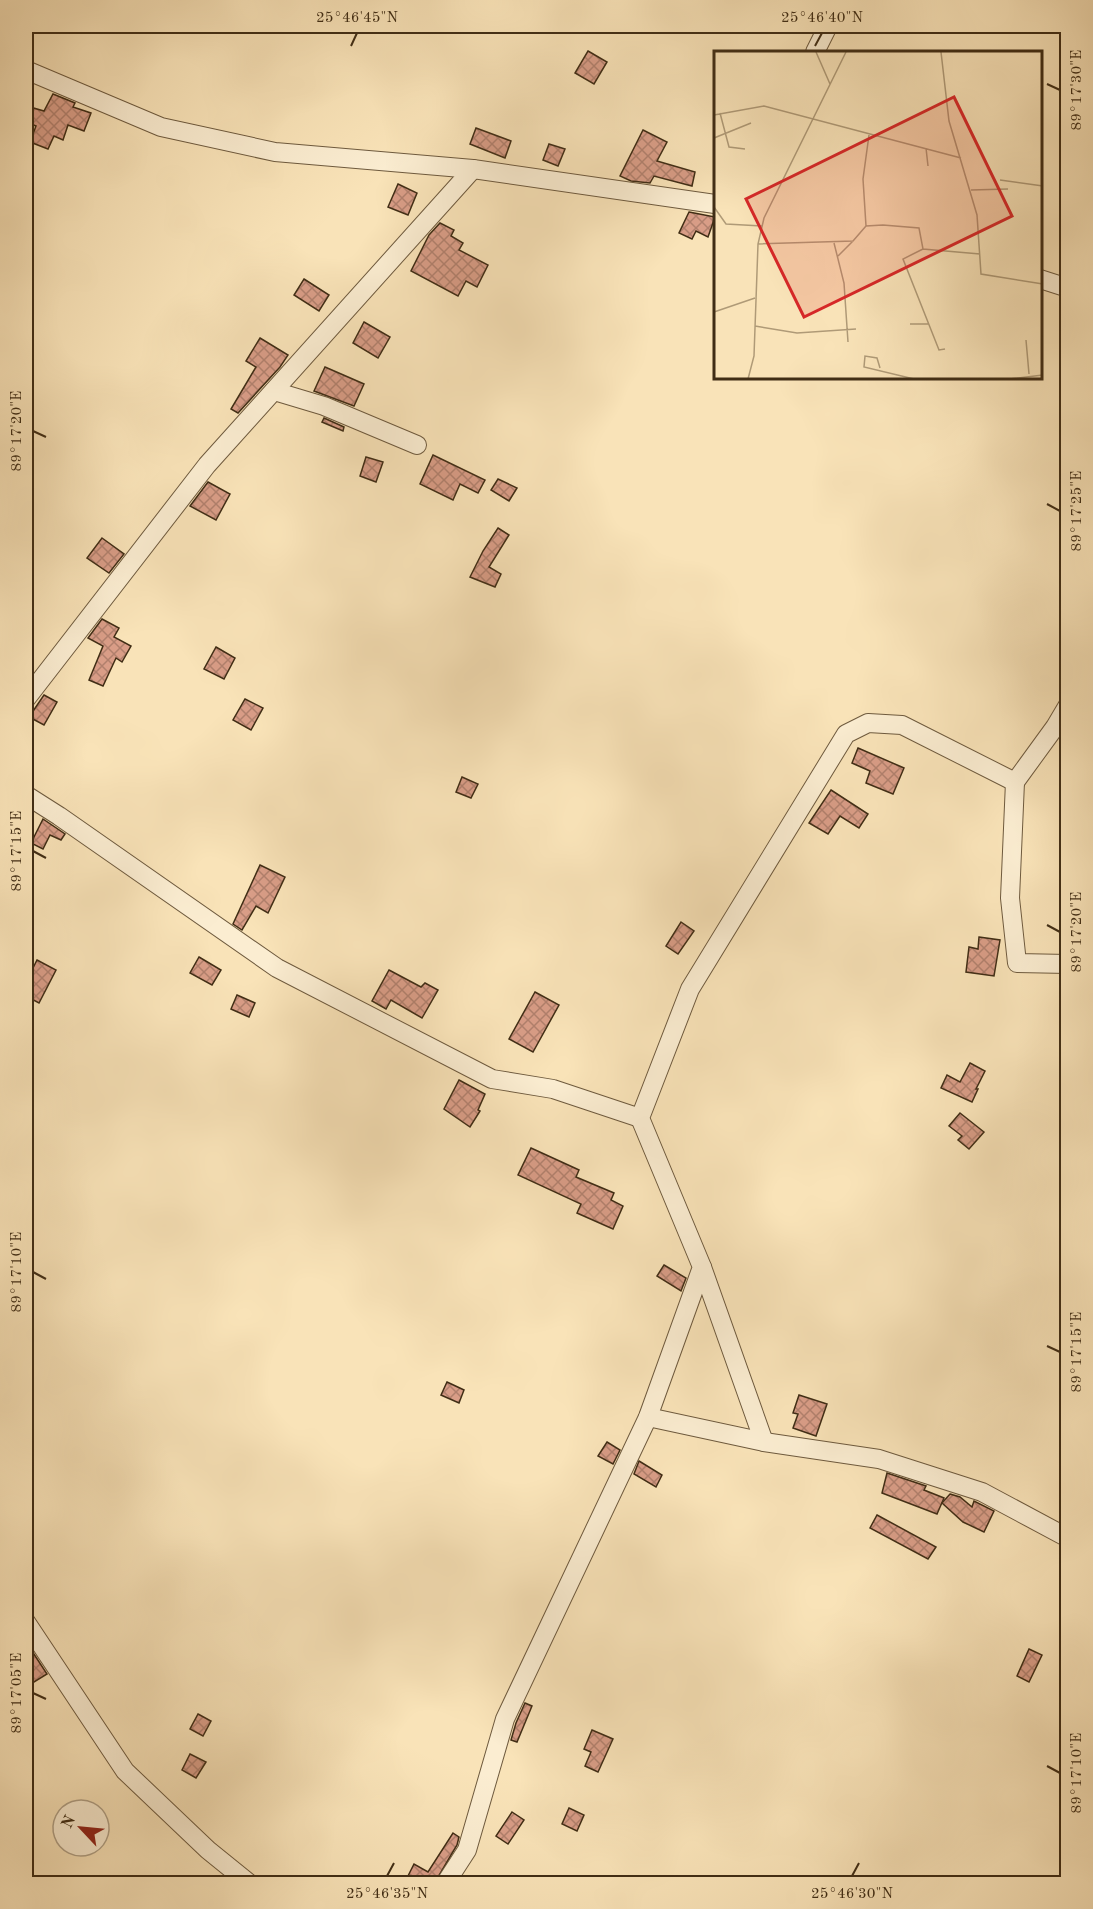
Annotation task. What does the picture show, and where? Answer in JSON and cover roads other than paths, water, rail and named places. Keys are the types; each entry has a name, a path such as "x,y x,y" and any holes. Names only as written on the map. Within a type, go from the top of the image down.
{"street":[{"path":"816,51 828,26"},
{"path":"26,70 161,127 275,152 473,169 714,204"},
{"path":"26,699 207,465 473,169"},
{"path":"1042,279 1068,288"},
{"path":"274,391 324,406 417,445"},
{"path":"1068,705 1015,782 1010,898 1017,963 1068,964"},
{"path":"764,1442 702,1267 640,1118 690,989 846,734 868,723 902,725 1015,782"},
{"path":"26,795 277,968 492,1079 553,1089 640,1118"},
{"path":"445,1884 467,1850 505,1719 648,1417 702,1267"},
{"path":"648,1417 764,1442 879,1459 982,1492 1068,1538"},
{"path":"26,1622 126,1771 208,1851 250,1884"}]}
